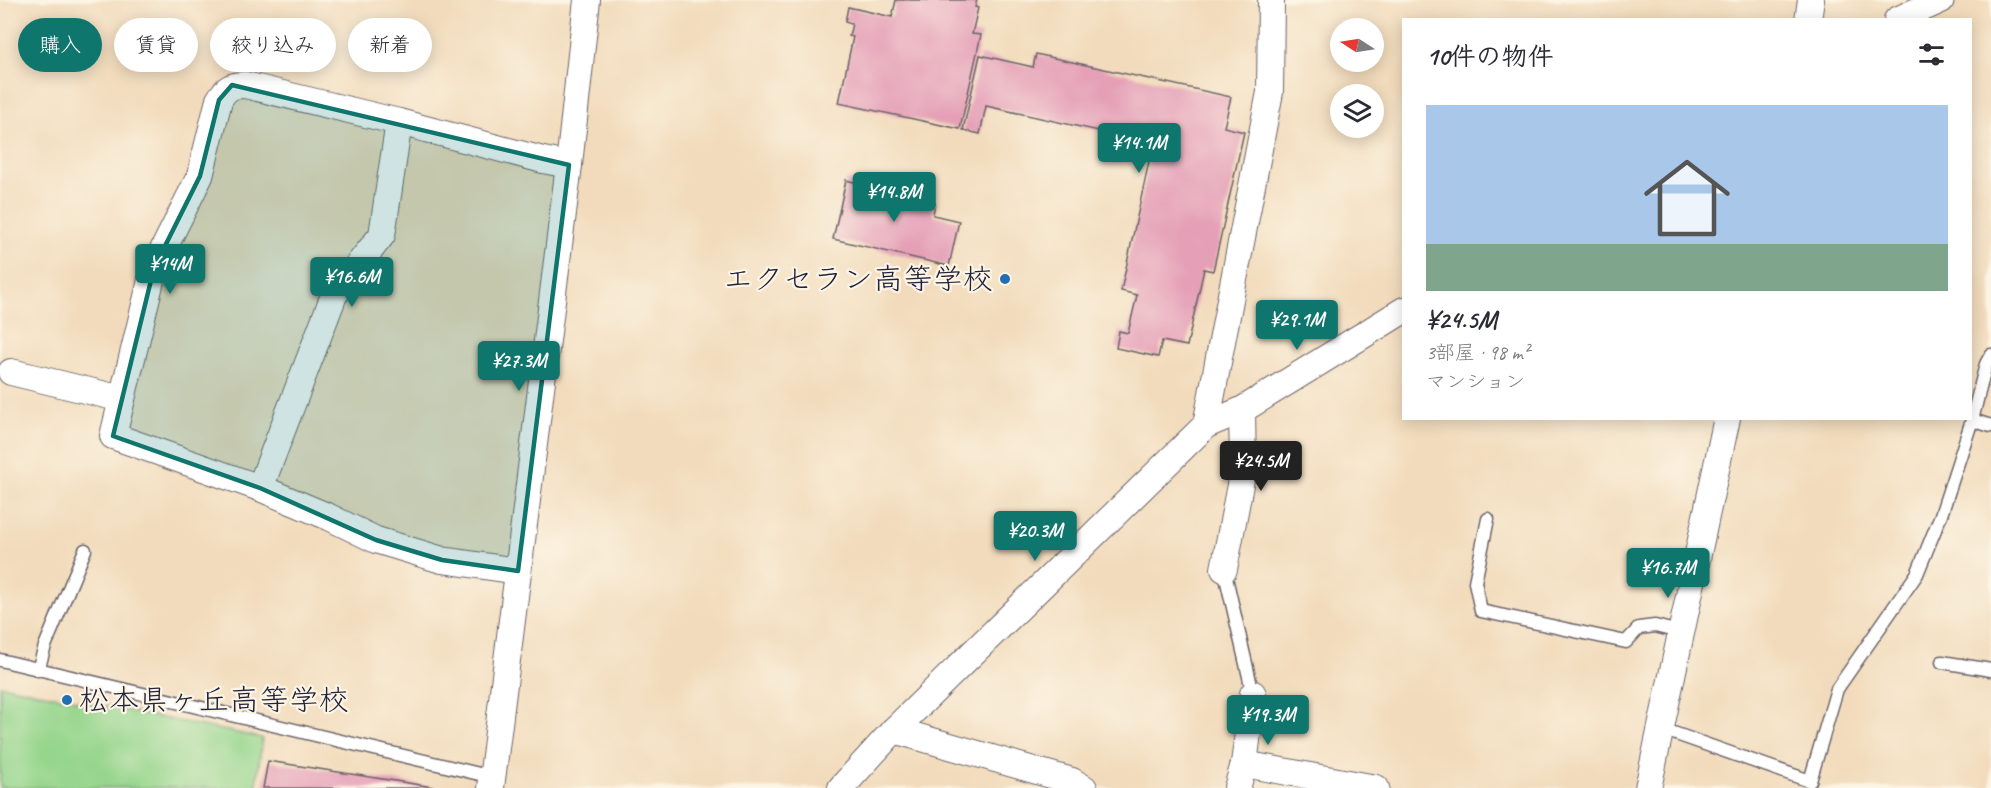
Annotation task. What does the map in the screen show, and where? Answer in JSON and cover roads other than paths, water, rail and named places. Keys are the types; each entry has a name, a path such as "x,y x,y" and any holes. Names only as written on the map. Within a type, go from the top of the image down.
{"street":[{"path":"492,782 569,165 586,0"},
{"path":"1206,425 1270,92 1271,0"},
{"path":"1808,18 1811,0"},
{"path":"1901,18 1941,0"},
{"path":"518,570 442,560 376,540 260,488 113,436 154,268 200,176 219,100 225,90 232,85 245,85 569,165"},
{"path":"260,488 334,295 339,286 378,243 382,235 399,122"},
{"path":"841,788 894,730 1206,425 1242,410 1402,310"},
{"path":"11,372 122,399"},
{"path":"1224,569 1243,469 1242,410"},
{"path":"1648,788 1683,633 1727,420"},
{"path":"1252,694 1240,776 1376,788"},
{"path":"894,730 1072,781 1084,788"}],"lane":[{"path":"1662,729 1810,781 1837,689 1917,574 1941,515 1972,420 1986,364 1991,355"},
{"path":"1972,420 1991,426"},
{"path":"1488,519 1475,582 1481,611 1626,642 1639,628 1655,626 1683,633"},
{"path":"38,670 45,646 85,550"},
{"path":"1224,569 1252,694"},
{"path":"0,660 492,782"},
{"path":"1942,662 1991,670"}],"place":[{"name":"エクセラン高等学校","path":"1005,279"},
{"name":"松本県ヶ丘高等学校","path":"67,700"}]}
